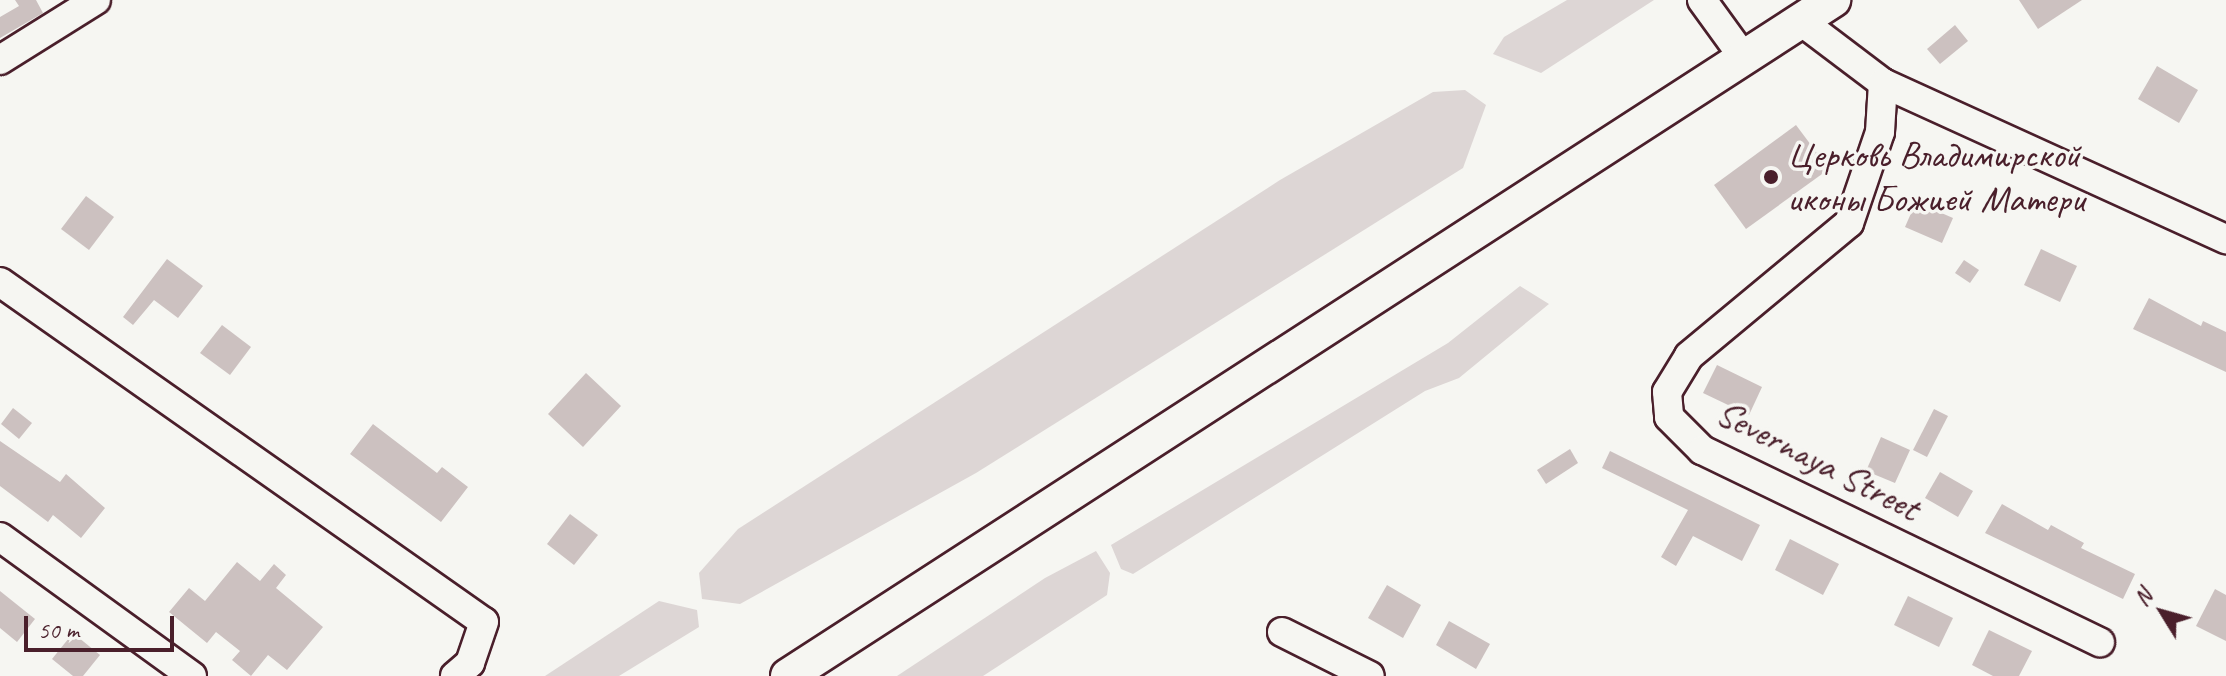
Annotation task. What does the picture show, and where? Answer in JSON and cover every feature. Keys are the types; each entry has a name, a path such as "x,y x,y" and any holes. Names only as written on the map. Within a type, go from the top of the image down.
{"main road":[{"path":"788,676 1833,0"}],"street":[{"path":"0,60 96,0"},
{"path":"1702,0 1744,58"},
{"path":"1801,21 1883,83 2226,239"},
{"name":"Severnaya Street","path":"1883,83 1880,132 1849,223 1689,356 1667,392 1669,417 1702,450 2100,642"},
{"path":"0,282 484,622 470,663 455,676"},
{"path":"0,537 192,676"},
{"path":"1282,632 1370,676"}],"shaded area":[{"path":"1567,0 1654,0 1541,73 1493,54 1504,37"},
{"path":"1465,90 1486,105 1463,168 976,473 740,604 702,599 699,573 738,529 1280,180 1433,92"},
{"path":"1520,286 1549,304 1459,378 1425,391 1133,574 1121,569 1111,545 1448,343"},
{"path":"1096,551 1110,573 1107,595 983,676 897,676 1045,578"},
{"path":"659,601 697,610 699,627 619,676 545,676"}],"building":[{"path":"15,0 36,0 43,13 0,38 0,17 19,6"},
{"path":"2019,0 2082,0 2038,29"},
{"path":"1955,25 1968,41 1940,64 1927,49"},
{"path":"2157,66 2198,90 2179,123 2138,99"},
{"name":"Церковь Владимирской иконы Божией Матери","path":"1796,125 1829,169 1746,229 1714,185"},
{"path":"86,196 114,217 89,250 61,229"},
{"path":"1916,202 1953,218 1942,243 1905,227"},
{"path":"2041,249 2077,266 2060,302 2024,285"},
{"path":"167,259 203,286 178,318 154,300 133,325 123,317"},
{"path":"1964,260 1979,270 1970,283 1955,273"},
{"path":"2149,298 2201,326 2203,321 2226,332 2226,372 2133,329"},
{"path":"222,325 251,347 230,375 200,353"},
{"path":"1717,365 1762,387 1749,415 1703,393"},
{"path":"586,373 621,406 583,447 548,414"},
{"path":"13,408 32,423 19,439 1,424"},
{"path":"1934,409 1948,416 1927,457 1913,450"},
{"path":"373,424 437,473 442,467 468,487 441,522 350,454"},
{"path":"1881,437 1910,450 1895,483 1866,471"},
{"path":"0,441 60,482 66,474 105,508 81,538 53,515 48,522 0,486"},
{"path":"1570,449 1578,463 1546,484 1537,470"},
{"path":"1610,451 1760,525 1742,561 1693,536 1676,566 1661,557 1688,510 1602,468"},
{"path":"1940,472 1973,491 1958,517 1925,498"},
{"path":"2002,504 2048,530 2051,525 2084,543 2081,548 2135,574 2123,599 1985,533"},
{"path":"570,514 598,535 574,565 547,544"},
{"path":"1790,539 1839,564 1823,595 1775,570"},
{"path":"237,562 260,581 274,564 286,575 276,588 323,627 287,670 268,655 251,676 232,660 240,651 216,632 207,643 169,612 189,588 205,601"},
{"path":"1387,585 1421,605 1403,638 1368,618"},
{"path":"2215,589 2226,595 2226,641 2196,626"},
{"path":"0,591 35,619 17,642 0,628"},
{"path":"1908,596 1953,618 1939,647 1894,625"},
{"path":"1449,621 1490,644 1476,669 1436,645"},
{"path":"1989,630 2032,651 2019,676 1993,676 1972,665"},
{"path":"73,633 100,655 83,676 73,676 52,659"}],"place":[{"name":"Церковь Владимирской иконы Божией Матери","path":"1771,177"}]}
